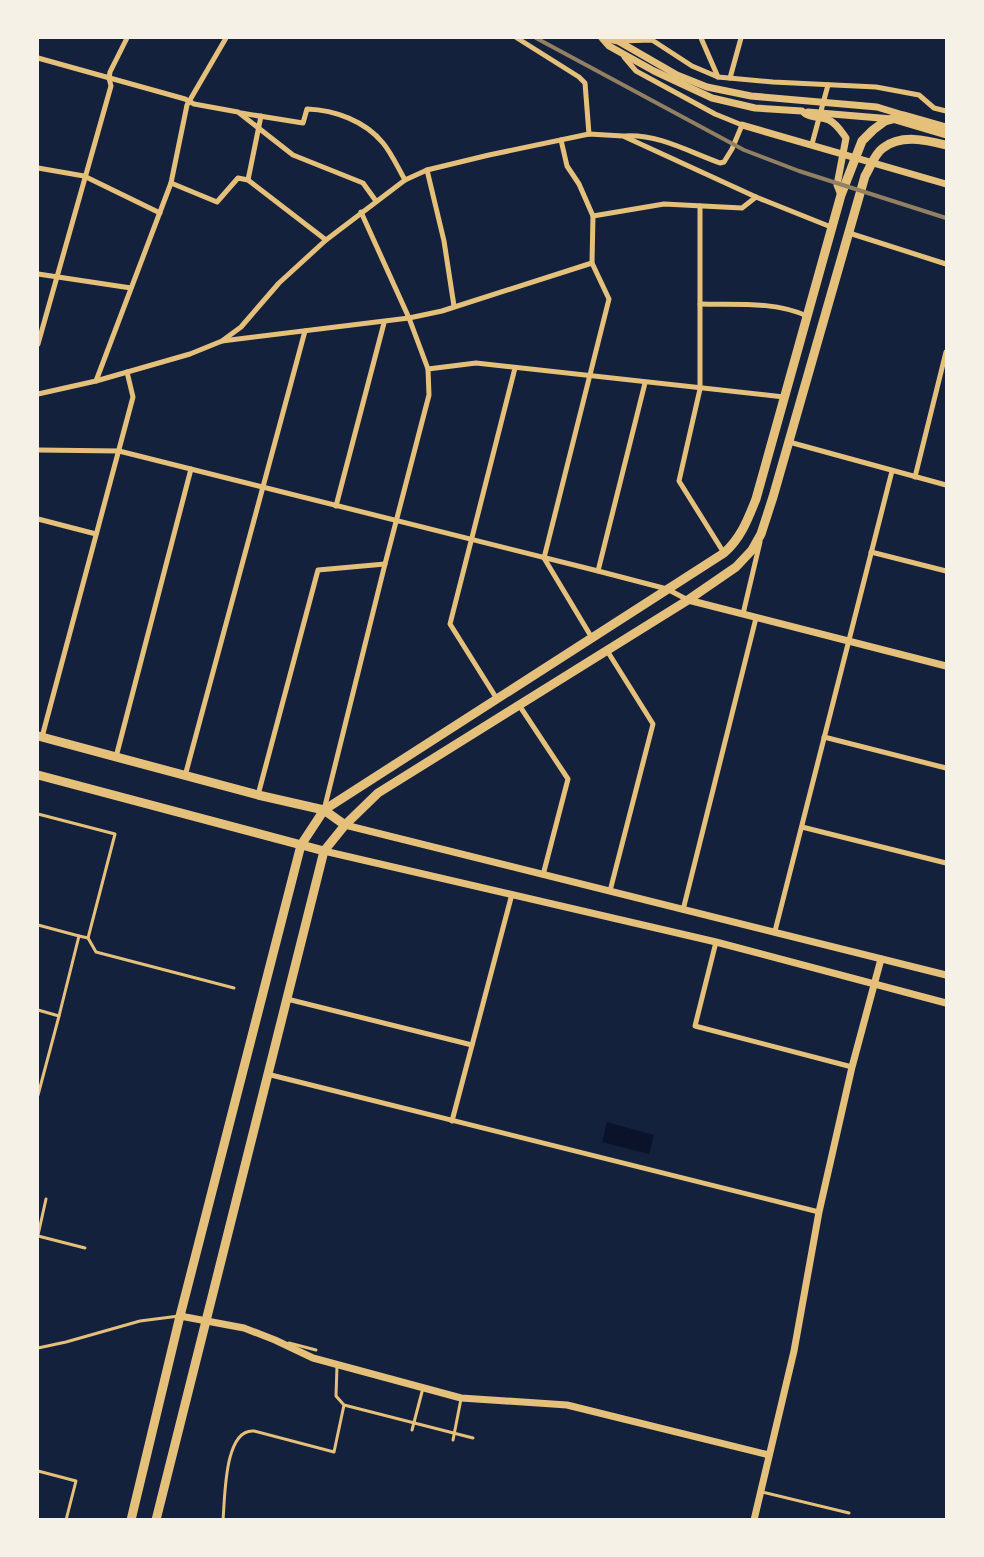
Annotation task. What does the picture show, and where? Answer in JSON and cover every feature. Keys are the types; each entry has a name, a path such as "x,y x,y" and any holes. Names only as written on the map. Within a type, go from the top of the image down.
{"main road":[{"path":"131,1520 180,1316 301,845 324,810 724,553 734,544 746,525 756,499 831,227 862,141 885,121 904,116 946,128"},
{"path":"156,1520 324,851 345,825 378,793 687,600 745,559 764,526 865,176 882,148 903,140 924,140 946,145"},
{"path":"40,737 258,795 324,810 345,825"},
{"path":"38,775 324,851"}],"street":[{"path":"38,344 111,86 109,78 127,38"},
{"path":"96,381 171,183 187,105 226,38"},
{"path":"517,38 585,83 589,134"},
{"path":"602,38 618,41 651,39 692,66 718,77 876,87 919,95 934,108 946,111"},
{"path":"602,38 609,46 654,71 712,98 755,108 892,119 946,135"},
{"path":"702,38 718,77"},
{"path":"730,78 741,38"},
{"path":"618,41 677,75 707,87 751,96 877,107 904,116"},
{"path":"624,54 636,71 715,114 742,125 946,184"},
{"path":"38,58 194,104 303,123 307,109 342,115 362,126 381,141 405,180"},
{"path":"812,144 828,85"},
{"path":"802,111 805,115 828,120 838,127 846,138 837,185 841,195"},
{"path":"238,112 293,155 363,183 376,201"},
{"path":"248,180 261,116"},
{"path":"38,394 96,381 190,354 222,341 241,327 279,283 327,240 405,180 427,170 589,134 640,135 686,149 720,163 724,162 732,149 742,125"},
{"path":"623,136 756,198 831,227"},
{"path":"561,140 567,166 579,184 593,216 592,263 609,299 544,558 592,638"},
{"path":"38,168 84,176 160,213"},
{"path":"427,170 444,241 454,306"},
{"path":"171,183 217,202 238,178 248,180 327,240"},
{"path":"593,216 663,204 742,208 756,198"},
{"path":"700,206 700,389 679,481 724,553"},
{"path":"324,810 429,395 428,369 409,318 361,212"},
{"path":"849,233 946,264"},
{"path":"222,341 384,323 409,318 592,263"},
{"path":"38,274 131,288"},
{"path":"700,304 777,306 807,316"},
{"path":"336,506 384,323"},
{"path":"185,776 306,332"},
{"path":"915,477 946,352"},
{"path":"428,369 476,363 784,397"},
{"path":"497,699 450,624 515,368"},
{"path":"40,737 133,397 127,372"},
{"path":"598,571 645,383"},
{"path":"937,392 946,394"},
{"path":"788,442 946,485"},
{"path":"38,450 118,451 598,571 667,589 687,600 946,666"},
{"path":"116,757 191,469"},
{"path":"775,931 892,471"},
{"path":"38,519 96,534"},
{"path":"743,615 764,526"},
{"path":"871,552 946,571"},
{"path":"258,795 318,570 385,564"},
{"path":"683,910 756,618"},
{"path":"606,649 653,723 610,891"},
{"path":"519,704 568,779 543,875"},
{"path":"824,737 946,768"},
{"path":"345,825 946,975"},
{"path":"802,827 946,863"},
{"path":"324,851 716,942 946,1003"},
{"path":"452,1120 512,894"},
{"path":"716,942 695,1026 852,1067"},
{"path":"753,1520 794,1352 819,1212 852,1067 881,959"},
{"path":"287,999 472,1045"},
{"path":"267,1074 819,1212"},
{"path":"180,1316 244,1329 275,1340 313,1358 461,1398 567,1405 769,1455"}],"lane":[{"path":"38,814 115,834 88,938 96,952 234,988"},
{"path":"38,925 88,938"},
{"path":"38,1095 79,936"},
{"path":"38,1010 59,1016"},
{"path":"46,1199 38,1235 85,1248"},
{"path":"38,1348 140,1321 180,1316"},
{"path":"275,1340 316,1350"},
{"path":"337,1365 336,1396 344,1405 473,1438"},
{"path":"412,1430 423,1388"},
{"path":"453,1440 461,1398"},
{"path":"223,1520 225,1485 232,1451 240,1434 246,1430 254,1431 334,1452 344,1405"},
{"path":"38,1471 76,1481 66,1520"},
{"path":"760,1492 849,1513"}],"water":[{"path":"607,1122 654,1135 649,1154 602,1142"}],"railway":[{"path":"536,38 744,150 799,171 946,218"}]}
